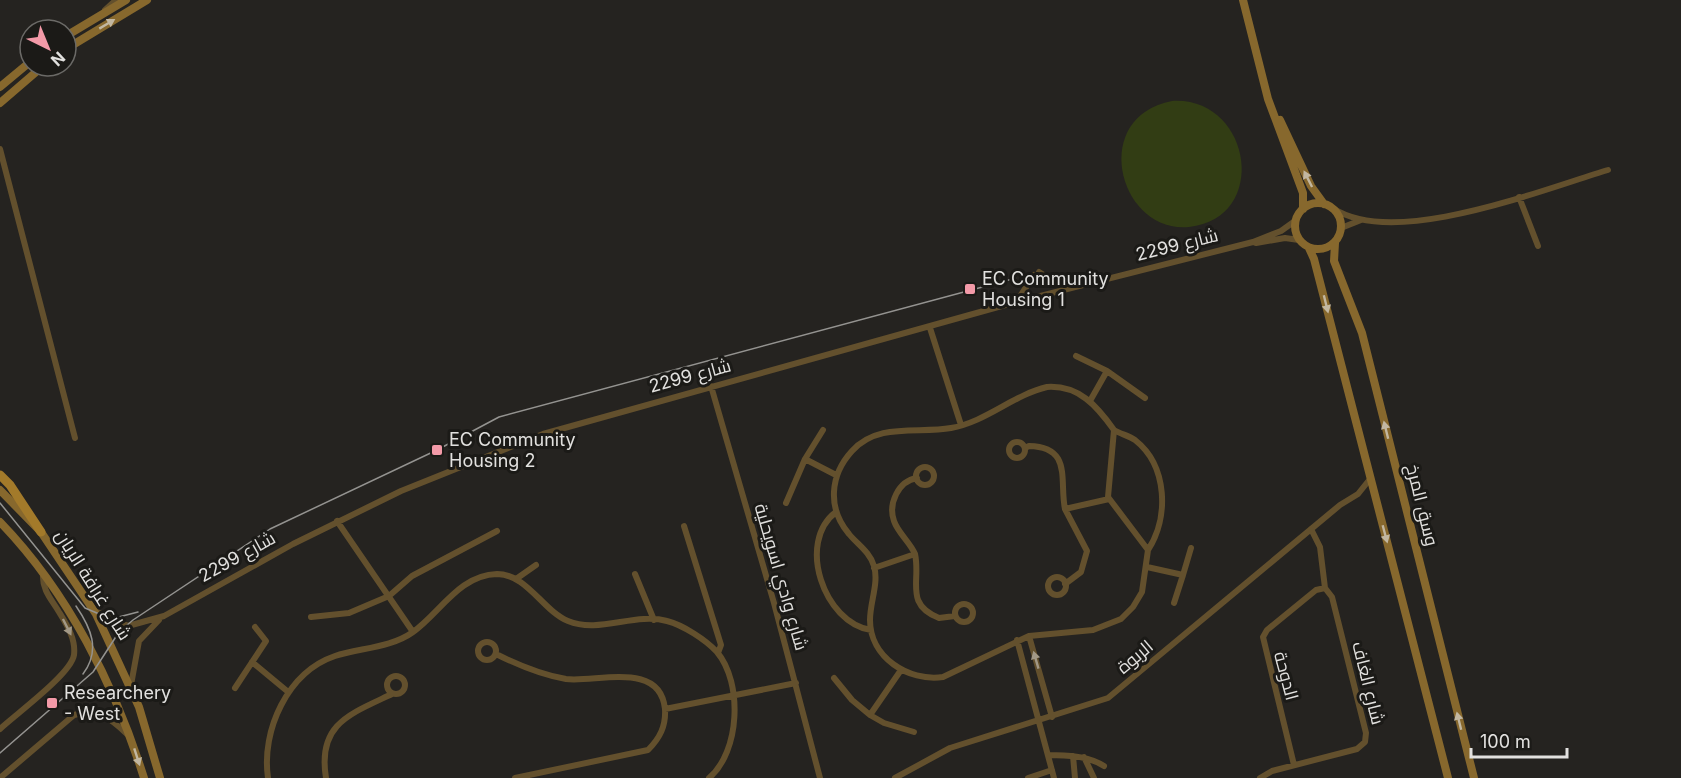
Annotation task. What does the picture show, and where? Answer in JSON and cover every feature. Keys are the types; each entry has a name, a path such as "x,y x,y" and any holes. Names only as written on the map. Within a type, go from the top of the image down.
{"main road":[{"path":"0,475 10,485 41,532"}],"street":[{"path":"101,14 116,0"},
{"path":"78,28 126,0"},
{"path":"78,42 147,0"},
{"path":"1243,0 1281,139 1303,193 1303,209 1296,221 1299,240 1309,248 1314,259 1448,778"},
{"path":"2,84 18,71"},
{"path":"0,103 29,78"},
{"path":"1266,83 1291,145 1311,186 1324,204"},
{"path":"0,150 75,438"},
{"path":"1303,209 1317,203 1362,220 1394,223 1430,221 1608,170"},
{"path":"1519,197 1538,246"},
{"path":"1309,248 1323,249 1335,243 1341,228 1340,218 1334,209"},
{"path":"1341,228 1362,220"},
{"name":"شارع 2299","path":"1253,242 1281,231 1296,221"},
{"name":"شارع 2299","path":"131,685 139,641 148,629 164,616 337,521 505,448 621,410 930,328 1017,302 1253,242 1285,238 1299,240"},
{"name":"وسق المرخ","path":"1335,243 1334,261 1362,333 1474,778"},
{"path":"1017,302 1036,274 1067,289"},
{"path":"930,328 961,425"},
{"path":"1076,356 1107,370 1145,398"},
{"path":"1090,401 1107,370"},
{"name":"شارع وادي اسويحلية","path":"711,386 796,683 820,778"},
{"path":"1047,387 1070,389 1090,401 1114,430 1130,437 1141,447 1158,478 1163,499 1159,534 1148,550 1142,592 1133,607 1121,619 1093,630 1029,636 1017,640 943,677 927,678 901,670 878,649 871,630 874,568 868,555 846,531 836,512 834,493 836,475 854,449 877,435 961,425 980,419 1024,394 1047,387"},
{"path":"786,503 805,459 823,430"},
{"path":"1114,430 1108,480 1109,499 1148,550"},
{"path":"1025,448 1044,447 1059,461 1064,471 1065,509 1087,551 1081,572 1065,584"},
{"path":"805,459 836,475"},
{"path":"916,478 903,485 892,507 896,525 915,554 915,593 919,604 939,618 955,616"},
{"name":"الربوة","path":"895,778 950,748 1093,704 1120,689 1311,529 1358,494 1370,479"},
{"name":"شارع غرافة الريان","path":"0,489 41,532 93,609 131,685 160,778"},
{"path":"1358,494 1375,496"},
{"path":"1065,509 1109,499"},
{"path":"836,512 822,527 818,553 823,584 832,603 846,620 855,626 871,630"},
{"path":"337,521 413,632"},
{"name":"شارع غرافة الريان","path":"0,522 23,545 93,653 130,736 144,778"},
{"path":"684,526 721,645 718,653"},
{"path":"1311,529 1320,547 1327,590"},
{"path":"311,617 350,613 389,596 412,576 497,531"},
{"path":"1174,603 1191,548"},
{"path":"874,568 915,554"},
{"path":"516,579 536,565"},
{"path":"1147,567 1183,575"},
{"path":"268,778 266,766 272,732 287,691 307,672 334,656 371,648 413,632 447,598 478,579 498,574 516,579 567,621 586,625 667,621 683,628 718,653 734,694 735,720 730,746 715,773 709,778"},
{"path":"635,574 654,620"},
{"path":"0,729 61,675 73,660 75,653 71,634 43,586 43,575"},
{"name":"الدوحة","path":"1294,765 1263,637 1267,630 1314,592 1327,590"},
{"name":"شارع الغاف","path":"1260,778 1272,771 1357,749 1365,742 1366,737 1327,590"},
{"name":"شارع 2299","path":"93,609 128,626 164,616"},
{"path":"235,688 266,641 255,627"},
{"path":"1029,636 1052,717"},
{"path":"1017,640 1054,778"},
{"path":"496,654 516,664 565,678 584,680 627,676 643,678 656,689 665,709 659,739 648,750 514,778"},
{"path":"252,662 287,691"},
{"path":"870,715 901,670"},
{"path":"834,678 852,700 870,715 884,723 914,732"},
{"path":"665,709 796,683"},
{"path":"1032,694 1037,690 1045,691"},
{"path":"326,778 323,760 327,740 334,726 348,715 382,699 390,692"},
{"path":"0,778 65,720 85,712 109,717 130,736"},
{"path":"1048,755 1084,757 1104,766"},
{"path":"1073,756 1075,778"},
{"path":"1084,757 1094,778"},
{"path":"1028,778 1052,770"}],"green space":[{"path":"1172,101 1199,105 1220,117 1234,136 1241,159 1240,182 1232,203 1215,219 1189,227 1165,224 1145,213 1131,194 1123,173 1122,150 1129,128 1146,111"}],"tram line":[{"path":"0,753 93,672 119,632 133,620 270,529 437,450 499,417 1016,278"},
{"path":"0,503 85,608 111,619 138,612"},
{"path":"76,606 90,631 93,648 92,656 83,674"}],"place":[{"name":"EC Community Housing 1","path":"970,289"},
{"name":"EC Community Housing 2","path":"437,450"},
{"name":"Researchery - West","path":"52,703"}]}
